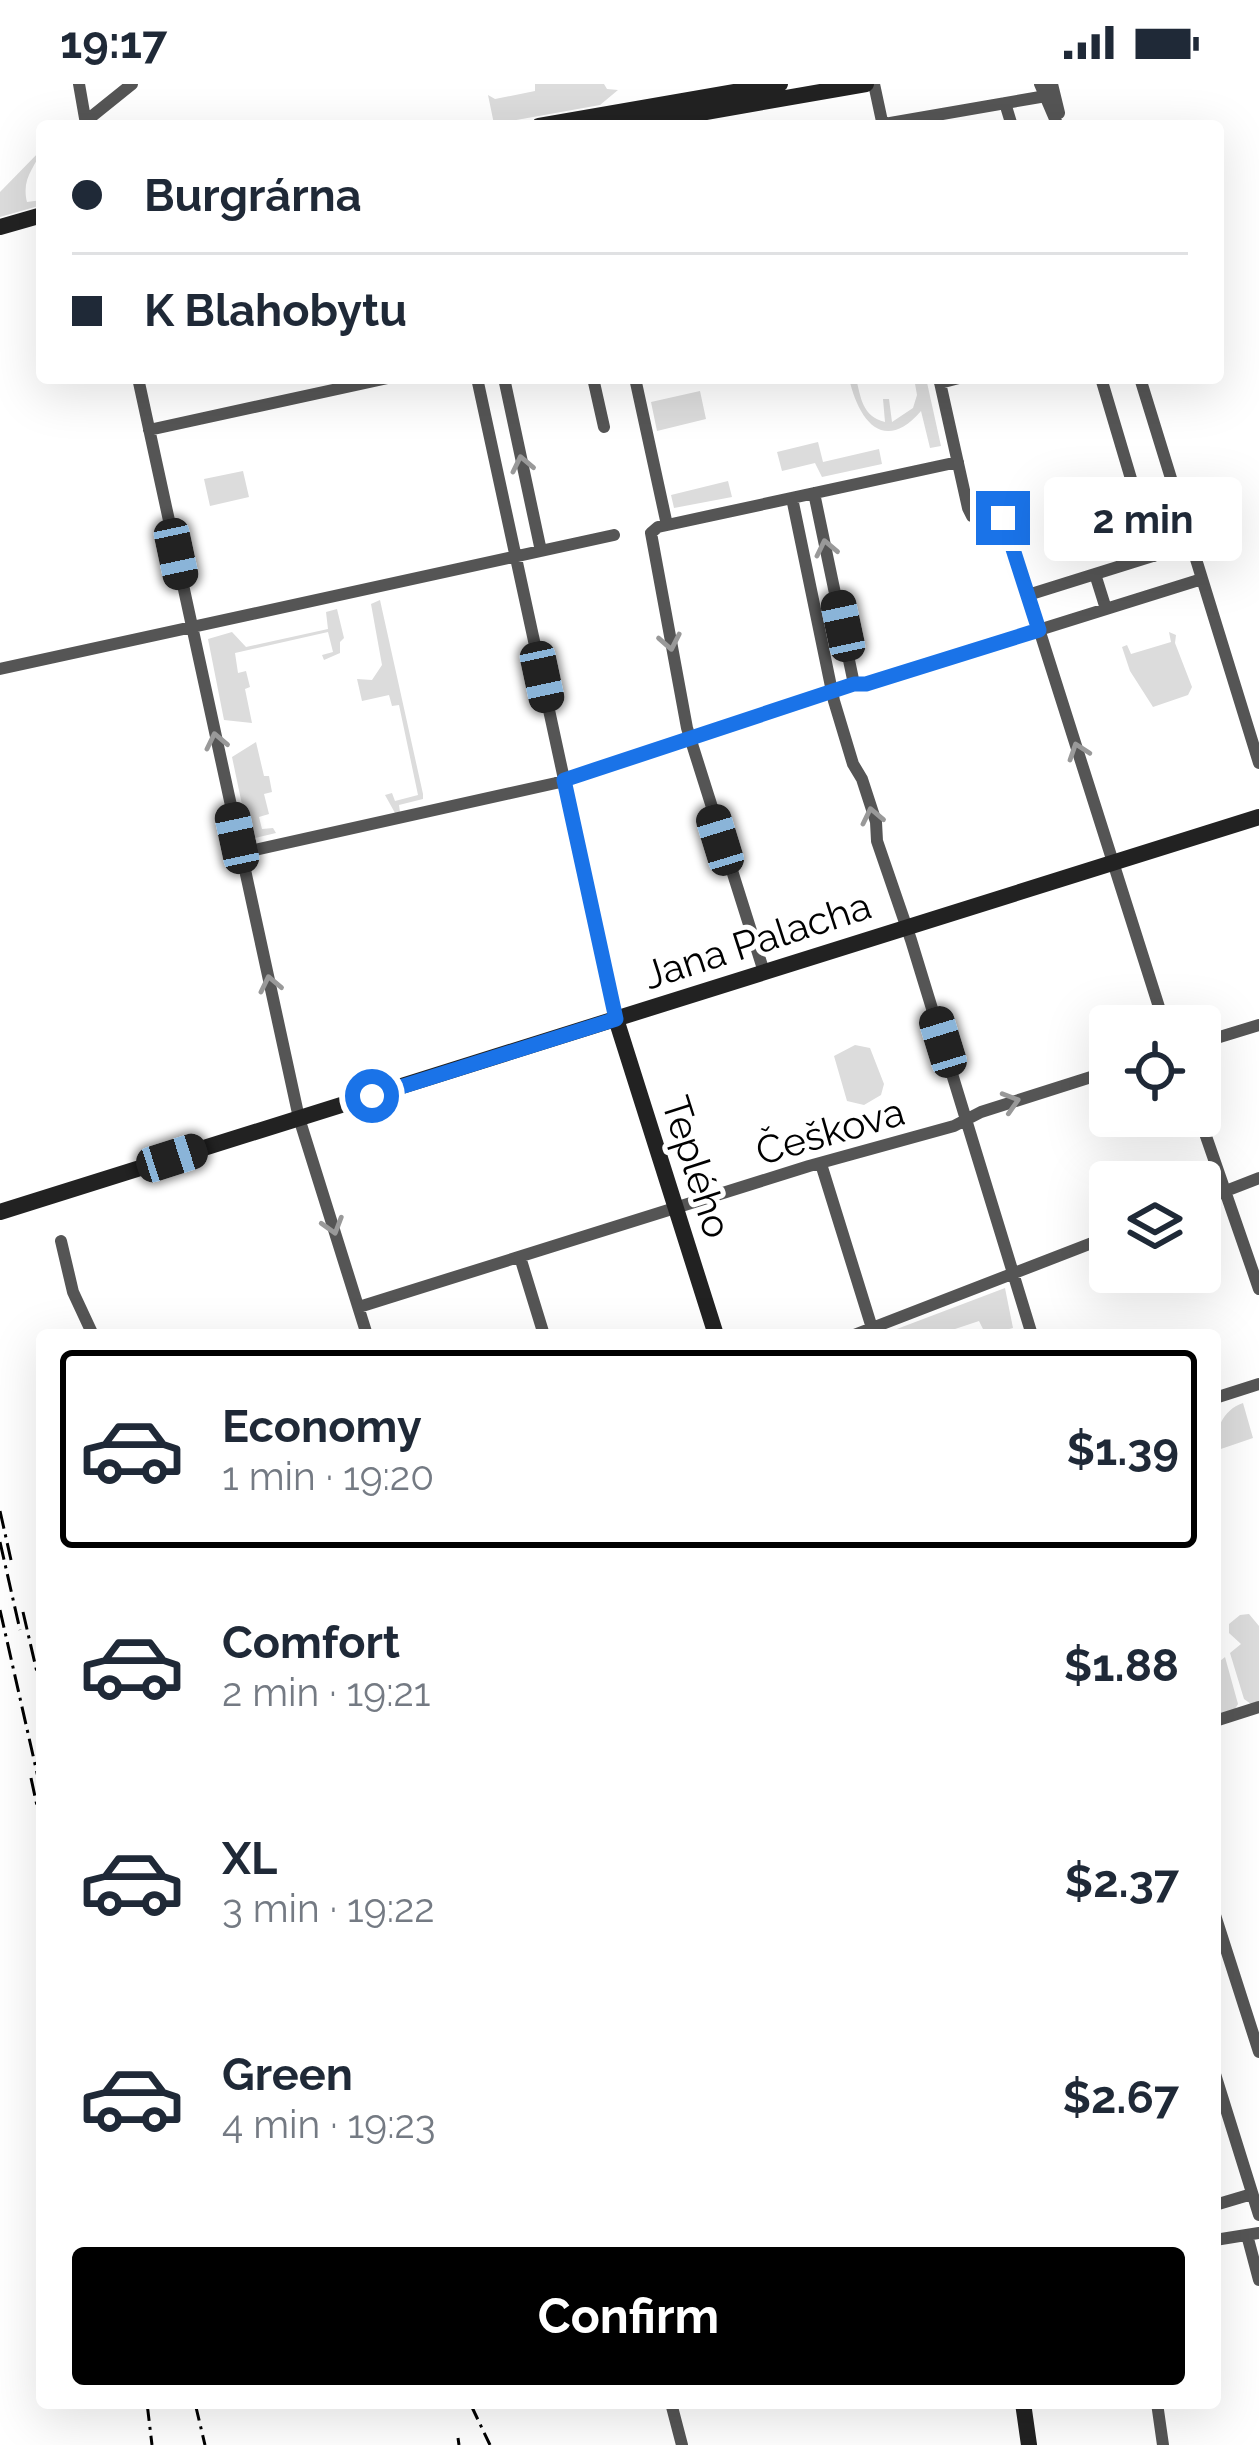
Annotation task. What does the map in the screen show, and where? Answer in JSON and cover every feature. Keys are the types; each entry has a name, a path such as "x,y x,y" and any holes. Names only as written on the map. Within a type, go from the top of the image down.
{"main road":[{"path":"595,120 780,84"},
{"path":"661,120 870,84"},
{"path":"0,228 36,217"},
{"path":"0,228 36,226"},
{"name":"Jana Palacha","path":"0,1212 1259,817"},
{"name":"Teplého","path":"616,1019 714,1329"},
{"path":"1025,2409 1029,2445"}],"street":[{"path":"79,84 85,120"},
{"path":"90,120 132,84"},
{"path":"870,84 879,120"},
{"path":"931,120 1046,88 1058,120"},
{"path":"1005,103 1010,120"},
{"path":"139,384 299,1118 366,1329"},
{"path":"149,430 360,384"},
{"path":"478,384 616,1019"},
{"path":"505,384 541,551"},
{"path":"594,384 604,428"},
{"path":"636,384 690,739 764,972"},
{"path":"940,384 970,513 975,517 1000,515 1007,526 1158,1005"},
{"path":"1103,384 1154,556"},
{"path":"1142,384 1259,763"},
{"path":"657,534 792,498 958,462"},
{"path":"814,493 854,684"},
{"path":"792,498 830,694 1030,1329"},
{"path":"0,669 614,536"},
{"path":"1028,595 1191,544"},
{"path":"1095,574 1106,609"},
{"path":"241,853 564,780 854,684 1202,579"},
{"path":"1221,1037 1259,1025"},
{"name":"Češkova","path":"358,1307 954,1126 1089,1078"},
{"path":"1207,1137 1259,1289"},
{"path":"821,1165 872,1328 1089,1244"},
{"path":"1221,1193 1259,1178"},
{"path":"62,1241 71,1286 90,1329"},
{"path":"520,1257 542,1329"},
{"path":"1221,1396 1259,1384"},
{"path":"1221,1719 1259,1707"},
{"path":"1221,1934 1259,2052"},
{"path":"1221,2093 1259,2215"},
{"path":"1221,2203 1252,2194"},
{"path":"1221,2239 1253,2234 1259,2280"},
{"path":"673,2409 682,2445"},
{"path":"1158,2409 1163,2445"}],"shaded area":[{"path":"535,84 604,84 618,90 600,105 493,120 488,95 495,99 535,91"},
{"path":"36,155 26,194 27,202 36,201 36,207 0,217 0,192"},
{"path":"851,384 857,384 867,411 885,422 883,399 889,399 892,422 913,408 915,384 927,384 941,446 930,448 921,411 907,424 884,431 866,418"},
{"path":"700,391 706,419 657,431 651,402"},
{"path":"818,442 823,462 879,449 882,464 822,477 815,463 782,471 777,452"},
{"path":"243,471 249,497 210,506 204,479"},
{"path":"728,481 732,497 674,508 671,495"},
{"path":"380,600 423,794 423,799 399,805 400,812 395,813 385,795 392,793 395,801 418,795 399,705 392,706 389,695 362,701 357,679 372,680 382,665 371,604"},
{"path":"337,609 344,638 340,653 324,660 322,655 333,652 328,632 235,653 238,673 246,671 250,687 245,689 252,723 224,720 208,639 232,632 246,647 328,629 326,612"},
{"path":"1169,632 1176,635 1192,687 1188,695 1153,707 1130,671 1122,647 1127,645 1131,654 1171,642"},
{"path":"256,742 272,792 264,794 269,814 259,817 262,829 273,828 276,833 255,838 248,833 232,757"},
{"path":"855,1045 870,1048 884,1084 881,1095 864,1105 847,1101 834,1056"},
{"path":"1005,1288 1013,1328 983,1329 979,1321 955,1329 897,1329"},
{"path":"1243,1403 1253,1438 1221,1449 1221,1422"},
{"path":"1249,1614 1259,1626 1259,1701 1251,1704 1244,1699 1230,1653 1241,1644 1229,1633 1229,1624"},
{"path":"1225,1657 1238,1704 1221,1714 1221,1660"}],"railway":[{"path":"0,1511 11,1560"},
{"path":"0,1542 20,1630"},
{"path":"0,1610 36,1769"},
{"path":"23,1612 36,1668"},
{"path":"31,1778 36,1801"},
{"path":"148,2409 152,2445"},
{"path":"196,2409 205,2445"},
{"path":"473,2409 490,2445"},
{"path":"458,2438 459,2445"}],"route":[{"path":"372,1096 616,1019 564,780 854,684 1039,630 1003,518"}]}
